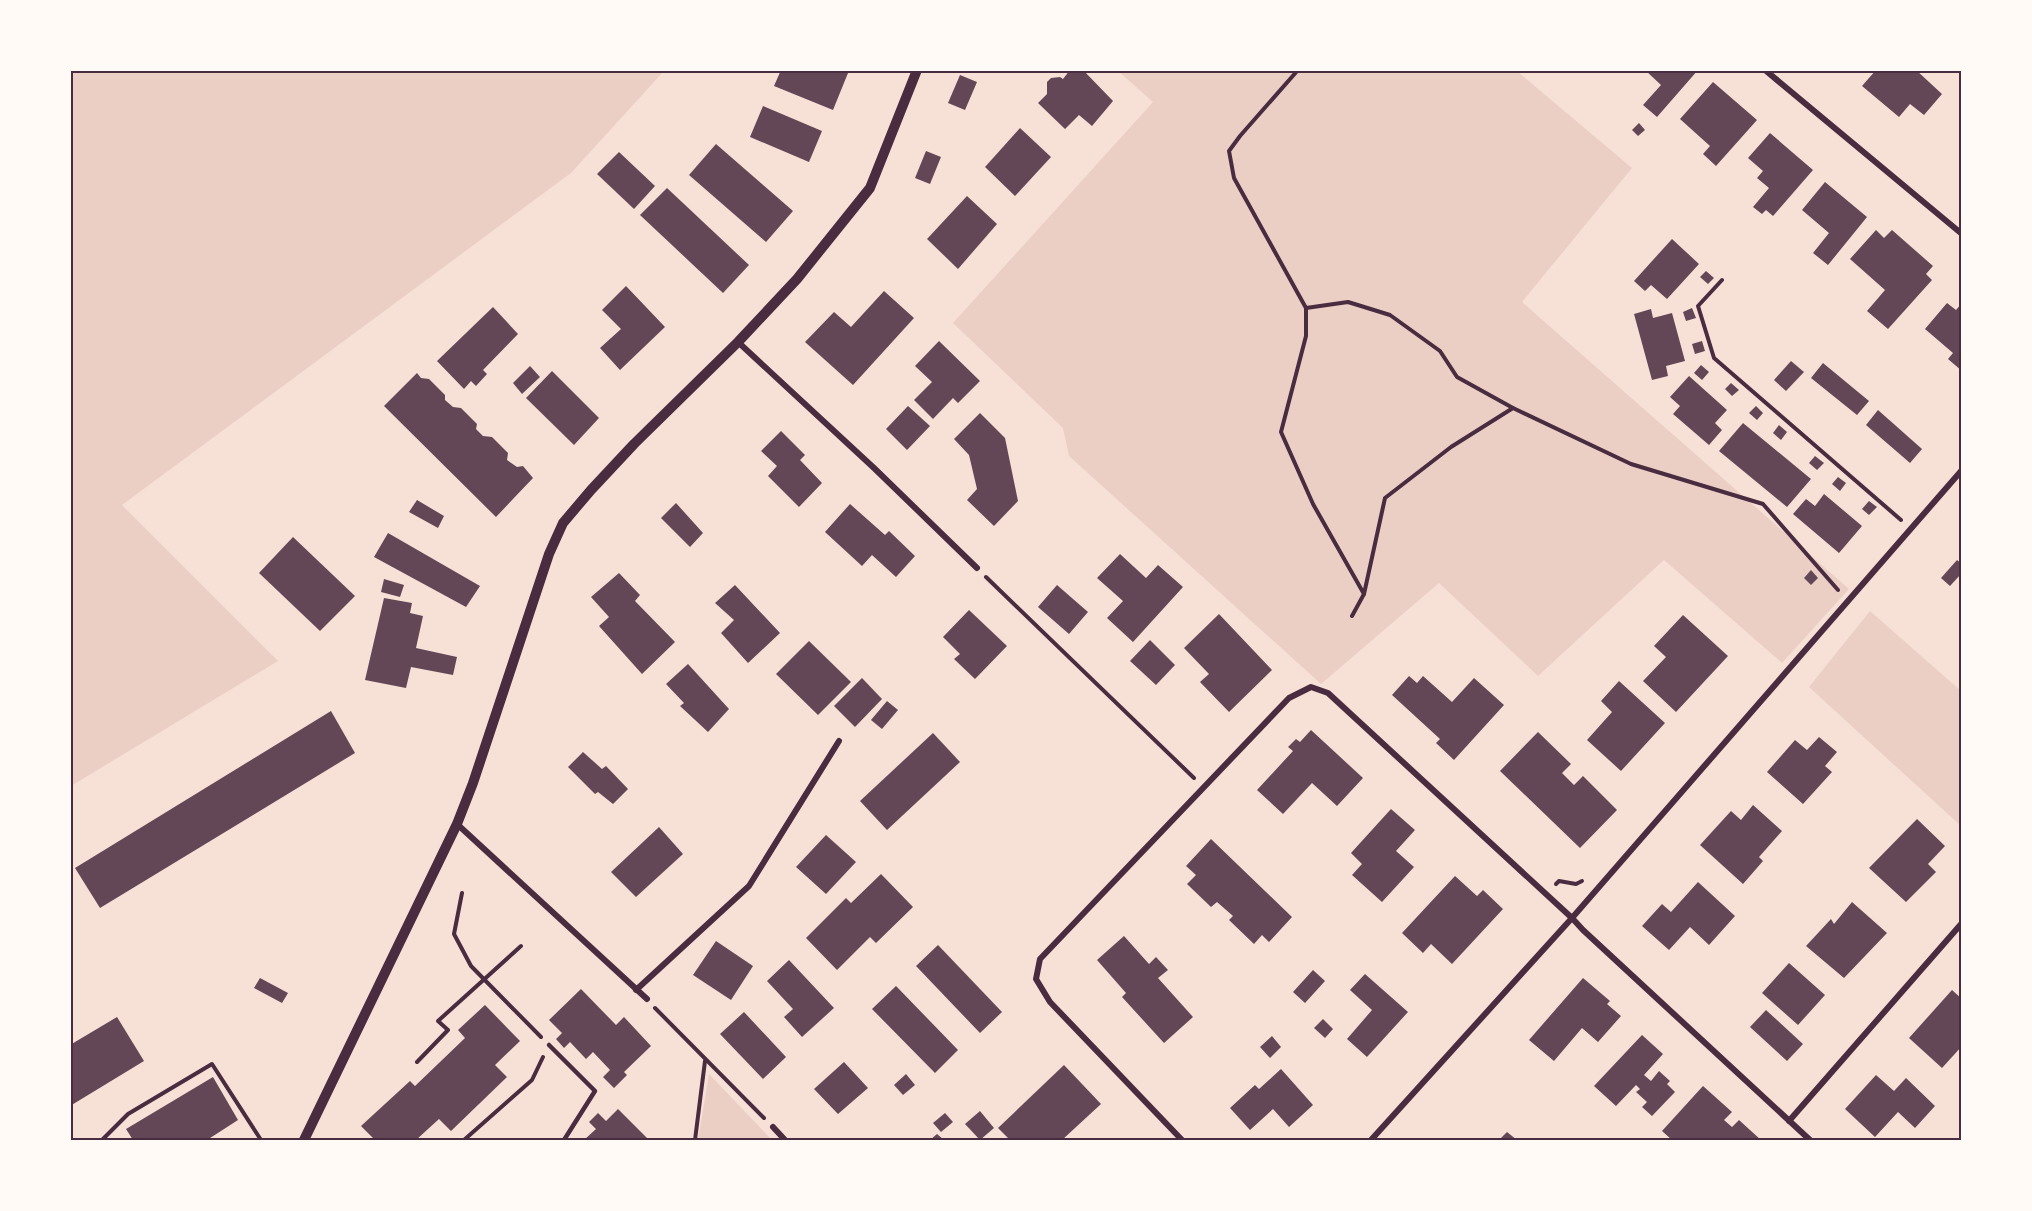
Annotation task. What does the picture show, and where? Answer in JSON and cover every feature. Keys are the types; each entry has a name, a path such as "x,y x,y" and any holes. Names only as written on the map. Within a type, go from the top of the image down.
{"street":[{"path":"304,1140 457,824 473,783 549,554 563,524 634,444 738,342 797,279 870,188 917,70"},
{"path":"1765,70 1962,234"},
{"path":"738,342 874,468 976,568"},
{"path":"1371,1140 1572,918 1962,470"},
{"path":"1182,1140 1050,1002 1036,979 1040,959 1289,698 1311,687 1328,693 1810,1140"},
{"path":"636,990 749,886 839,741"},
{"path":"457,824 646,999"},
{"path":"1789,1121 1962,923"},
{"path":"773,1127 785,1140"}],"lane":[{"path":"549,1045 595,1091 564,1140"}],"path":[{"path":"1298,70 1228,151 1234,178 1306,308 1306,336 1281,432 1313,504 1364,594"},
{"path":"1722,280 1698,306 1714,358 1910,528"},
{"path":"1306,308 1348,302 1390,315 1440,351 1457,377 1513,408 1631,464 1763,504 1847,600"},
{"path":"1352,616 1364,594 1385,498 1451,447 1513,408"},
{"path":"976,568 1204,788"},
{"path":"462,893 454,934 471,966 549,1045 532,1080 464,1140"},
{"path":"417,1062 448,1030 438,1021 521,946"},
{"path":"646,999 773,1127"},
{"path":"695,1140 705,1061"},
{"path":"102,1140 128,1114 212,1064 261,1140"}],"shaded area":[{"path":"71,70 664,71 571,173 122,505 278,661 71,786"},
{"path":"1118,71 1517,71 1632,168 1522,302 1849,589 1782,663 1664,560 1538,676 1439,583 1321,684 1069,456 1063,428 953,323 1153,102"},
{"path":"1870,611 1961,691 1961,826 1809,687"},
{"path":"709,1074 772,1140 698,1140"}],"building":[{"path":"781,70 841,70 848,73 833,110 774,86"},
{"path":"1070,70 1083,70 1113,101 1092,126 1079,115 1065,129 1038,103 1047,94 1047,82 1051,78 1063,79"},
{"path":"1645,70 1698,70 1657,117 1643,105 1661,85"},
{"path":"1876,70 1916,70 1942,94 1924,115 1910,104 1899,117 1862,86"},
{"path":"960,75 977,82 965,110 948,103"},
{"path":"1713,82 1757,120 1716,166 1703,154 1710,146 1680,119"},
{"path":"763,106 822,131 809,162 750,137"},
{"path":"1639,123 1645,130 1638,136 1632,130"},
{"path":"1020,128 1051,157 1015,196 985,167"},
{"path":"1770,133 1813,170 1773,216 1766,210 1762,214 1753,207 1769,188 1757,178 1763,171 1748,158"},
{"path":"716,144 793,211 766,242 689,175"},
{"path":"926,151 941,157 930,184 915,178"},
{"path":"619,152 655,186 634,209 597,174"},
{"path":"1825,182 1867,217 1828,265 1813,253 1829,233 1802,210"},
{"path":"667,188 749,265 723,293 640,215"},
{"path":"967,196 997,224 958,269 927,239"},
{"path":"1876,230 1884,238 1892,230 1933,266 1926,274 1932,280 1888,329 1867,311 1885,290 1850,259"},
{"path":"1672,239 1699,264 1667,299 1651,285 1645,291 1634,281"},
{"path":"1706,271 1714,278 1708,284 1700,277"},
{"path":"626,286 665,327 620,370 600,348 621,329 602,310"},
{"path":"884,291 914,318 853,385 805,342 834,312 851,327"},
{"path":"1947,303 1956,310 1962,303 1962,371 1948,359 1953,353 1925,329"},
{"path":"493,307 518,334 483,370 487,374 476,386 471,381 464,389 437,361"},
{"path":"1692,308 1696,318 1686,321 1683,312"},
{"path":"1651,309 1653,318 1672,313 1685,361 1666,366 1668,376 1652,380 1634,314"},
{"path":"939,341 980,381 958,403 953,398 933,419 914,400 932,382 915,366"},
{"path":"1702,341 1705,351 1695,354 1692,344"},
{"path":"1791,361 1804,372 1786,391 1774,380"},
{"path":"1823,363 1869,401 1857,415 1811,378"},
{"path":"1701,365 1709,372 1702,380 1694,373"},
{"path":"530,366 540,377 522,394 513,383"},
{"path":"552,371 599,418 574,445 526,398"},
{"path":"417,373 421,378 429,379 453,407 461,408 477,424 476,429 483,436 492,437 508,453 507,460 517,467 523,466 533,478 496,517 384,406"},
{"path":"1689,376 1727,410 1715,423 1722,430 1709,445 1673,414 1680,406 1670,397"},
{"path":"1731,383 1739,390 1732,396 1725,389"},
{"path":"908,406 930,426 907,450 886,429"},
{"path":"1756,406 1763,413 1757,420 1749,413"},
{"path":"1878,410 1922,449 1910,463 1866,425"},
{"path":"980,413 1005,438 1018,501 994,526 967,500 977,489 969,455 954,439"},
{"path":"1743,423 1811,479 1787,507 1719,451"},
{"path":"1779,425 1787,432 1781,440 1773,433"},
{"path":"781,431 805,455 800,460 822,483 799,507 768,476 777,466 761,451"},
{"path":"1815,456 1824,463 1817,470 1809,463"},
{"path":"1838,477 1846,483 1840,491 1832,484"},
{"path":"1824,494 1862,526 1839,553 1793,514 1806,499 1815,506"},
{"path":"417,500 444,516 438,528 409,512"},
{"path":"1869,501 1877,507 1869,515 1862,509"},
{"path":"676,503 703,533 690,547 661,518"},
{"path":"850,504 885,535 889,531 915,556 896,577 872,555 862,566 825,532"},
{"path":"388,533 480,586 466,607 374,557"},
{"path":"293,537 355,596 320,631 259,573"},
{"path":"1120,554 1146,578 1158,565 1183,587 1133,642 1107,618 1123,601 1097,578"},
{"path":"1957,560 1962,564 1962,573 1950,586 1941,578"},
{"path":"1811,570 1818,578 1811,585 1804,578"},
{"path":"619,573 640,595 635,601 675,642 642,674 599,626 609,617 591,597"},
{"path":"384,579 404,585 400,597 381,592"},
{"path":"735,585 780,633 748,663 721,633 734,620 715,603"},
{"path":"1057,585 1088,612 1069,634 1038,607"},
{"path":"384,598 412,603 410,613 423,616 416,648 457,657 453,675 411,667 406,688 365,680"},
{"path":"969,610 1007,646 975,679 954,659 960,654 943,637"},
{"path":"1219,614 1272,670 1229,712 1200,682 1209,674 1184,648"},
{"path":"1683,615 1728,656 1676,712 1643,681 1666,657 1654,646"},
{"path":"1150,640 1175,665 1156,685 1130,661"},
{"path":"809,641 851,682 818,715 776,674"},
{"path":"688,664 729,709 708,732 680,706 684,703 666,684"},
{"path":"1409,676 1417,683 1423,676 1452,702 1474,678 1504,705 1454,760 1436,743 1440,739 1392,695"},
{"path":"862,678 882,699 855,727 834,706"},
{"path":"1619,681 1665,723 1621,771 1587,740 1612,712 1601,701"},
{"path":"887,701 898,710 882,729 871,720"},
{"path":"331,711 355,753 100,908 75,868"},
{"path":"1311,730 1363,778 1337,806 1312,783 1283,814 1257,790 1293,751 1288,747 1296,739 1300,742"},
{"path":"1538,732 1571,764 1562,773 1574,785 1583,776 1617,810 1580,848 1500,771"},
{"path":"933,733 960,762 887,830 860,801"},
{"path":"1819,737 1837,752 1825,766 1832,772 1803,804 1767,772 1795,740 1807,750"},
{"path":"583,752 602,769 606,766 628,789 613,804 598,792 595,794 568,767"},
{"path":"1753,805 1782,831 1759,857 1763,861 1743,884 1700,845 1731,811 1741,820"},
{"path":"1391,809 1415,830 1396,851 1414,867 1382,902 1352,875 1362,864 1351,853"},
{"path":"1917,819 1945,846 1928,864 1936,872 1906,902 1869,868"},
{"path":"659,827 683,854 636,897 611,872"},
{"path":"826,835 856,862 826,894 796,867"},
{"path":"1211,839 1292,917 1269,942 1262,935 1254,944 1229,920 1233,916 1217,902 1211,907 1187,884 1196,875 1186,866"},
{"path":"881,874 913,907 876,943 870,937 837,970 806,938 846,898 851,903"},
{"path":"1455,876 1477,896 1483,890 1503,909 1452,964 1431,944 1423,953 1402,933"},
{"path":"1698,882 1735,916 1709,945 1690,927 1669,950 1642,926 1662,904 1671,912"},
{"path":"1852,902 1887,933 1844,978 1806,946 1831,919 1834,924"},
{"path":"1124,936 1149,964 1156,957 1168,970 1158,978 1193,1017 1164,1043 1122,997 1126,993 1097,960"},
{"path":"716,941 753,966 731,1000 693,975"},
{"path":"938,945 1002,1012 980,1033 916,966"},
{"path":"789,960 834,1008 802,1037 784,1017 793,1009 767,981"},
{"path":"1789,963 1825,995 1798,1025 1762,993"},
{"path":"1313,970 1325,981 1305,1003 1293,992"},
{"path":"1365,974 1408,1012 1367,1057 1347,1039 1372,1010 1350,990"},
{"path":"260,978 288,993 282,1003 254,988"},
{"path":"1583,978 1610,1001 1607,1004 1621,1016 1598,1042 1582,1028 1554,1061 1529,1040"},
{"path":"896,986 958,1050 935,1073 872,1009"},
{"path":"581,989 616,1025 624,1017 651,1046 624,1072 627,1075 614,1088 603,1077 610,1070 593,1052 586,1059 570,1042 564,1048 556,1039 562,1033 549,1020"},
{"path":"1952,990 1962,999 1962,1046 1942,1068 1909,1038"},
{"path":"485,1005 520,1041 495,1065 507,1077 451,1131 439,1119 416,1140 375,1140 361,1126 410,1081 415,1086 465,1038 458,1030"},
{"path":"1766,1010 1803,1044 1787,1061 1750,1027"},
{"path":"744,1012 786,1057 763,1079 720,1034"},
{"path":"117,1017 144,1061 70,1106 70,1045"},
{"path":"1323,1019 1333,1029 1325,1038 1314,1028"},
{"path":"1642,1035 1663,1054 1644,1075 1651,1081 1659,1071 1670,1081 1667,1084 1675,1092 1652,1116 1642,1107 1647,1102 1636,1092 1640,1089 1636,1085 1616,1106 1594,1086"},
{"path":"1272,1036 1281,1047 1270,1058 1260,1047"},
{"path":"844,1062 868,1088 838,1114 814,1089"},
{"path":"1064,1065 1101,1104 1062,1140 1010,1140 998,1128"},
{"path":"1281,1069 1313,1105 1289,1127 1273,1109 1250,1130 1230,1108 1255,1085 1259,1089"},
{"path":"906,1074 915,1085 903,1095 894,1085"},
{"path":"1876,1075 1894,1091 1906,1078 1935,1106 1915,1128 1898,1112 1875,1137 1845,1109"},
{"path":"213,1077 238,1120 207,1140 133,1140 126,1129"},
{"path":"1703,1086 1732,1112 1724,1120 1732,1127 1739,1120 1761,1140 1672,1140 1662,1131"},
{"path":"618,1109 647,1138 645,1140 584,1140 596,1129 589,1122 598,1113 606,1121"},
{"path":"980,1111 994,1128 980,1140 965,1124"},
{"path":"945,1113 953,1122 941,1132 933,1123"},
{"path":"1507,1132 1517,1140 1499,1140"},
{"path":"937,1134 944,1140 930,1140"}]}
